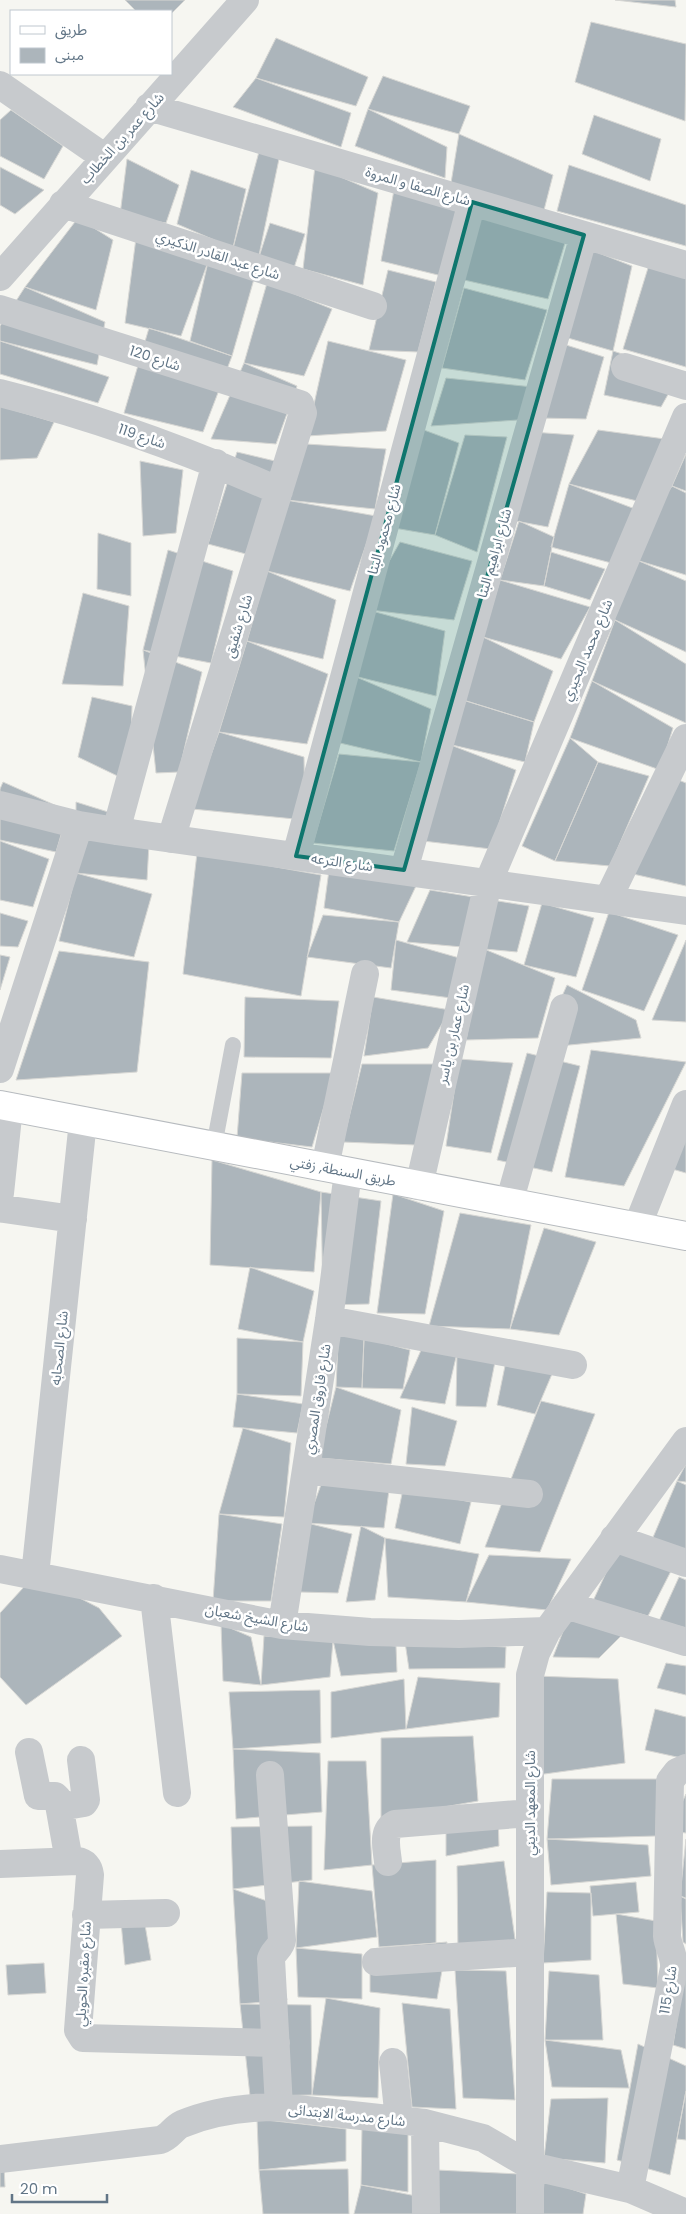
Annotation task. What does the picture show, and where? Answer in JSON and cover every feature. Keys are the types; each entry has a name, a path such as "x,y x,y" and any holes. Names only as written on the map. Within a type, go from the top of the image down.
{"main road":[{"name":"طريق السنطة, زفتي","path":"4,1106 686,1236"}],"street":[{"name":"شارع عمر بن الخطاب","path":"0,276 149,107 235,3"},
{"path":"0,85 104,157"},
{"name":"شارع الصفا و المروة","path":"149,107 686,265"},
{"name":"شارع محمود البنا","path":"296,856 472,202"},
{"name":"شارع عبد القادر الذكيري","path":"63,204 373,306"},
{"name":"شارع ابراهيم البنا","path":"404,870 584,235"},
{"name":"شارع 120","path":"0,309 300,404 303,413"},
{"path":"625,367 686,386"},
{"name":"شارع 119","path":"0,393 85,416 216,463 279,491"},
{"name":"شارع شفيق","path":"171,839 303,413"},
{"name":"شارع محمد البحيري","path":"488,883 686,417"},
{"path":"116,831 216,463"},
{"path":"608,899 686,738"},
{"name":"شارع الترعه","path":"0,805 79,825 116,831 686,911"},
{"path":"0,1069 79,825"},
{"name":"شارع عمار بن ياسر","path":"419,1186 488,883"},
{"name":"شارع فاروق المصري","path":"282,1625 329,1320 337,1170 365,974"},
{"path":"509,1203 564,1008"},
{"path":"637,1227 686,1104"},
{"path":"0,1193 4,1106"},
{"name":"شارع الصحابه","path":"35,1576 82,1121"},
{"path":"0,1206 4,1209 73,1219"},
{"path":"329,1320 573,1365"},
{"name":"شارع المعهد الديني","path":"530,2214 530,1675 536,1653 547,1631 686,1441"},
{"path":"306,1470 529,1494"},
{"path":"614,1538 686,1563"},
{"name":"شارع الشيخ شعبان","path":"0,1569 154,1598 282,1625 370,1632 459,1634 547,1631"},
{"path":"154,1598 177,1793"},
{"path":"566,1605 686,1642"},
{"path":"30,1752 38,1796 56,1796 60,1807 69,1861"},
{"path":"60,1807 84,1803 86,1800 81,1760"},
{"name":"شارع 115","path":"630,2188 674,1961 678,1954 667,1936 670,1781 677,1772 686,1768"},
{"path":"270,1775 282,1940 281,1946 273,1952 271,1960 279,2107"},
{"path":"388,1862 386,1833 395,1824 530,1813"},
{"name":"شارع مقبره الحويلي","path":"0,1864 82,1862 90,1871 78,2030 83,2038 276,2043"},
{"path":"86,1915 166,1913"},
{"path":"376,1962 530,1952"},
{"path":"393,2062 399,2120"},
{"name":"شارع مدرسة الابتدائى","path":"0,2159 160,2140 166,2138 184,2123 254,2107 279,2107 425,2123 483,2138 531,2166 630,2188 686,2213"},
{"path":"425,2123 426,2214"}],"lane":[{"path":"214,1146 233,1045"}],"highlighted area":[{"path":"472,202 584,235 404,870 296,856"}],"building":[{"path":"125,0 185,0 172,13 172,10 135,10"},
{"path":"615,0 675,0 676,7"},
{"path":"591,22 686,44 685,121 575,82"},
{"path":"276,38 368,77 356,106 256,78"},
{"path":"383,76 470,106 459,134 368,109"},
{"path":"256,78 351,113 341,147 233,107"},
{"path":"368,109 447,147 445,178 355,146"},
{"path":"11,110 63,146 44,179 0,156 0,120"},
{"path":"594,115 661,139 650,181 582,154"},
{"path":"459,134 553,175 543,214 451,183"},
{"path":"260,148 279,159 258,260 233,248"},
{"path":"127,159 179,185 166,223 120,215"},
{"path":"569,165 686,205 686,246 557,211"},
{"path":"315,166 378,193 363,285 303,269"},
{"path":"0,167 44,190 15,214 0,205"},
{"path":"191,170 246,189 233,248 177,224"},
{"path":"394,190 457,206 442,276 381,261"},
{"path":"478,215 565,243 548,299 464,280"},
{"path":"78,218 113,240 96,310 25,287"},
{"path":"270,223 305,234 293,271 258,260"},
{"path":"136,238 208,262 181,336 125,323"},
{"path":"581,246 632,266 613,351 568,338"},
{"path":"652,255 686,276 686,367 623,349"},
{"path":"208,262 254,279 232,356 190,341"},
{"path":"388,270 436,282 418,352 369,350"},
{"path":"267,283 332,309 304,376 244,363"},
{"path":"25,287 105,322 97,365 0,341 0,326"},
{"path":"464,288 547,310 525,380 442,368"},
{"path":"149,328 232,356 203,432 124,413"},
{"path":"0,341 109,377 98,403 0,374"},
{"path":"328,341 406,360 386,431 307,436"},
{"path":"563,344 604,357 586,419 540,418"},
{"path":"613,351 680,373 661,407 604,395"},
{"path":"244,363 297,386 276,444 211,439"},
{"path":"446,378 533,387 518,420 431,426"},
{"path":"0,406 54,422 37,458 0,460"},
{"path":"424,430 459,443 435,535 394,528"},
{"path":"598,430 665,439 637,501 569,484"},
{"path":"518,431 574,435 548,527 494,517"},
{"path":"465,435 507,437 477,552 435,535"},
{"path":"306,444 386,449 375,509 286,500"},
{"path":"237,452 279,462 246,554 208,544"},
{"path":"686,454 686,491 672,486"},
{"path":"140,461 183,470 176,533 143,536"},
{"path":"569,484 635,509 615,564 551,547"},
{"path":"672,486 686,493 686,575 626,557"},
{"path":"286,500 376,516 350,591 267,571"},
{"path":"519,521 554,537 544,586 500,580"},
{"path":"98,533 131,543 131,596 97,589"},
{"path":"400,542 472,561 454,620 362,609"},
{"path":"168,550 233,571 211,663 143,650"},
{"path":"551,552 605,569 590,600 544,586"},
{"path":"639,561 686,581 686,652 602,614"},
{"path":"267,571 336,600 323,659 247,641"},
{"path":"500,580 590,607 561,659 483,637"},
{"path":"83,593 129,606 123,686 62,684"},
{"path":"372,611 445,631 436,696 354,676"},
{"path":"615,620 686,664 686,723 592,681"},
{"path":"483,637 553,671 534,722 463,700"},
{"path":"247,641 328,674 307,744 219,732"},
{"path":"143,650 202,672 179,772 156,773"},
{"path":"354,676 431,709 421,762 340,743"},
{"path":"592,681 673,728 660,770 570,738"},
{"path":"92,697 132,706 130,782 78,757"},
{"path":"463,700 534,722 525,762 448,744"},
{"path":"219,732 304,757 305,820 192,809"},
{"path":"570,738 598,762 555,861 522,846"},
{"path":"448,744 516,770 491,849 423,841"},
{"path":"339,754 421,762 394,851 313,843"},
{"path":"598,762 649,776 610,866 555,861"},
{"path":"676,779 686,783 686,886 633,874"},
{"path":"3,782 68,811 56,852 0,840 0,789"},
{"path":"76,802 150,825 147,880 76,873"},
{"path":"0,841 49,859 33,907 0,900"},
{"path":"197,853 321,875 301,996 183,974"},
{"path":"329,870 416,886 399,922 324,908"},
{"path":"76,873 152,894 134,957 59,941"},
{"path":"430,890 529,906 517,952 407,942"},
{"path":"542,903 594,918 576,977 524,965"},
{"path":"609,912 678,935 644,1011 582,990"},
{"path":"0,913 28,921 18,947 0,946"},
{"path":"323,915 399,922 391,968 307,957"},
{"path":"396,940 470,961 451,998 391,990"},
{"path":"686,940 686,1022 652,1020"},
{"path":"484,949 555,978 538,1038 466,1040"},
{"path":"59,951 149,962 137,1072 16,1080"},
{"path":"0,955 10,957 0,990"},
{"path":"567,985 636,1020 641,1038 539,1048"},
{"path":"245,997 339,1001 331,1058 244,1057"},
{"path":"373,997 450,1010 428,1048 364,1056"},
{"path":"591,1050 686,1062 624,1186 565,1177"},
{"path":"527,1053 580,1066 552,1172 497,1160"},
{"path":"459,1059 513,1063 491,1153 446,1146"},
{"path":"362,1064 437,1064 415,1145 343,1142"},
{"path":"242,1073 334,1073 312,1147 237,1138"},
{"path":"686,1132 686,1173 672,1169"},
{"path":"212,1160 321,1192 314,1272 210,1265"},
{"path":"321,1192 381,1201 369,1304 323,1305"},
{"path":"393,1194 444,1211 425,1314 377,1313"},
{"path":"460,1213 531,1225 510,1329 429,1326"},
{"path":"544,1228 596,1242 559,1335 510,1329"},
{"path":"250,1267 314,1291 303,1342 238,1329"},
{"path":"339,1322 364,1338 362,1388 336,1387"},
{"path":"237,1338 303,1342 301,1396 237,1394"},
{"path":"364,1338 410,1350 403,1389 362,1388"},
{"path":"422,1348 457,1353 445,1404 400,1398"},
{"path":"457,1353 495,1362 486,1407 456,1406"},
{"path":"506,1361 552,1374 535,1414 497,1405"},
{"path":"336,1387 401,1410 391,1464 318,1458"},
{"path":"237,1394 303,1404 297,1433 233,1427"},
{"path":"541,1401 595,1414 540,1552 485,1547"},
{"path":"412,1407 457,1421 445,1466 406,1464"},
{"path":"243,1428 291,1443 284,1517 219,1514"},
{"path":"686,1464 686,1482 677,1481"},
{"path":"677,1481 686,1485 686,1552 651,1542"},
{"path":"322,1482 389,1490 384,1528 307,1523"},
{"path":"403,1489 471,1502 460,1544 395,1528"},
{"path":"219,1514 282,1524 271,1601 213,1601"},
{"path":"307,1523 352,1534 338,1593 300,1592"},
{"path":"361,1526 385,1538 375,1600 346,1602"},
{"path":"385,1538 479,1554 466,1602 388,1597"},
{"path":"616,1551 671,1571 648,1616 593,1601"},
{"path":"489,1555 571,1559 547,1610 466,1602"},
{"path":"35,1575 99,1608 122,1636 26,1705 0,1677 0,1613"},
{"path":"679,1577 686,1580 686,1628 659,1621"},
{"path":"569,1616 622,1635 599,1658 553,1657"},
{"path":"221,1624 251,1637 261,1685 223,1681"},
{"path":"264,1636 333,1640 330,1677 261,1685"},
{"path":"333,1640 396,1646 397,1672 341,1676"},
{"path":"405,1642 506,1647 505,1668 409,1669"},
{"path":"666,1663 686,1666 686,1695 657,1688"},
{"path":"535,1676 618,1679 625,1763 537,1775"},
{"path":"418,1677 500,1683 499,1717 406,1729"},
{"path":"404,1679 406,1729 331,1738 331,1692"},
{"path":"320,1690 321,1743 233,1749 229,1692"},
{"path":"655,1709 686,1717 686,1759 645,1750"},
{"path":"473,1736 478,1801 381,1818 381,1738"},
{"path":"233,1749 320,1753 322,1812 236,1819"},
{"path":"328,1761 366,1761 372,1865 324,1870"},
{"path":"552,1779 657,1779 656,1836 547,1839"},
{"path":"686,1794 686,1833 669,1831"},
{"path":"498,1816 499,1846 446,1856 446,1829"},
{"path":"312,1826 312,1880 233,1889 231,1827"},
{"path":"547,1839 648,1845 651,1876 551,1885"},
{"path":"686,1839 686,1898 680,1896"},
{"path":"436,1860 436,1943 379,1947 372,1865"},
{"path":"504,1861 517,1953 458,1957 457,1866"},
{"path":"299,1881 372,1891 377,1937 296,1948"},
{"path":"636,1882 639,1912 593,1916 590,1886"},
{"path":"233,1889 267,1901 287,2000 240,2004"},
{"path":"547,1892 591,1893 591,1960 543,1963"},
{"path":"680,1896 686,1899 686,1944 683,1942"},
{"path":"616,1914 656,1921 658,1988 623,1984"},
{"path":"144,1919 151,1960 125,1965 121,1922"},
{"path":"447,1942 437,1999 370,1992 370,1949"},
{"path":"296,1948 362,1954 362,1999 298,1997"},
{"path":"44,1963 46,1993 8,1995 6,1965"},
{"path":"686,1969 686,2049 673,2045"},
{"path":"455,1970 506,1971 515,2100 463,2098"},
{"path":"549,1971 599,1975 603,2040 545,2040"},
{"path":"326,1998 380,2008 378,2098 312,2095"},
{"path":"402,2003 450,2009 456,2109 412,2107"},
{"path":"240,2004 311,2005 312,2095 250,2096"},
{"path":"545,2040 621,2050 629,2088 552,2087"},
{"path":"638,2044 686,2066 686,2091 670,2175 617,2160"},
{"path":"686,2091 686,2140 677,2139"},
{"path":"608,2098 605,2163 544,2158 551,2099"},
{"path":"257,2119 346,2129 346,2161 259,2170"},
{"path":"362,2127 408,2130 408,2192 361,2185"},
{"path":"0,2166 4,2166 5,2187 0,2187"},
{"path":"348,2169 349,2214 263,2214 259,2170"},
{"path":"437,2170 519,2174 517,2214 435,2214"},
{"path":"544,2180 586,2194 583,2214 542,2214"},
{"path":"361,2185 416,2196 415,2214 354,2214"}]}
